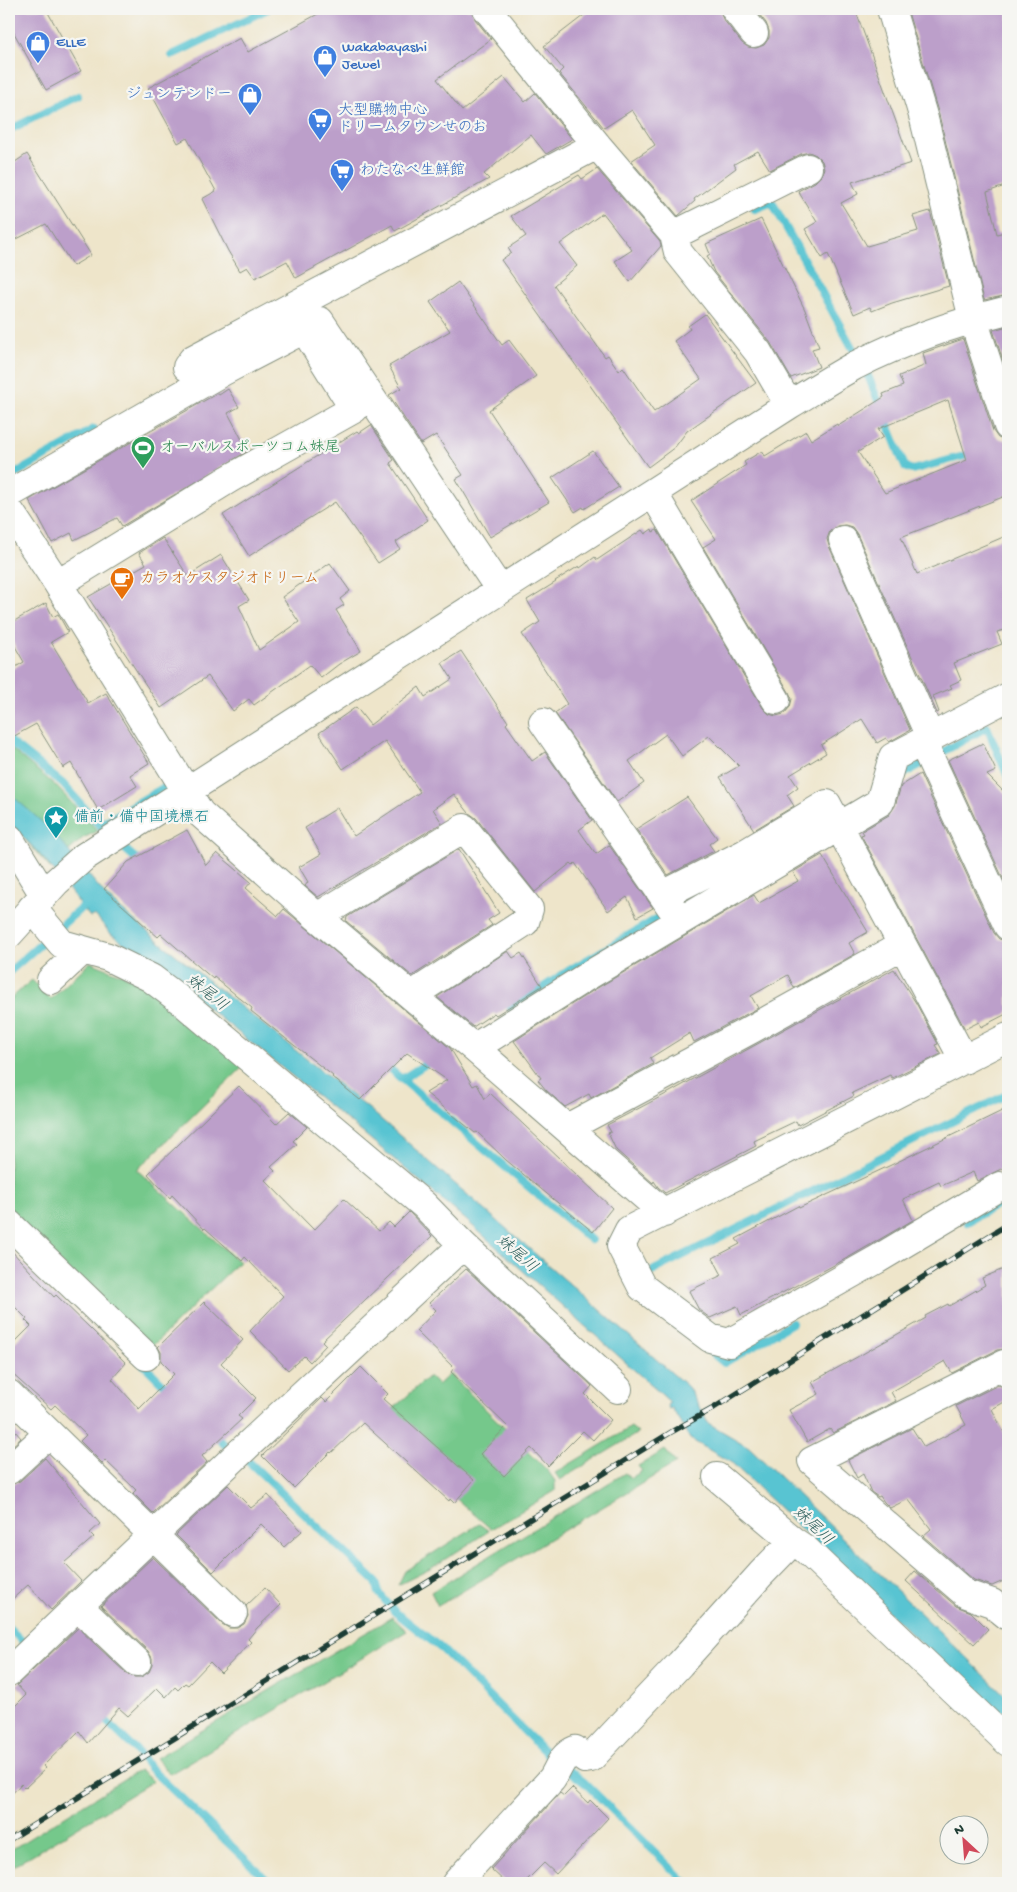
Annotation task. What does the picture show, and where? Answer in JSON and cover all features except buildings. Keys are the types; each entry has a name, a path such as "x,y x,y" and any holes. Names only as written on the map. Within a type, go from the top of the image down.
{"street":[{"path":"487,9 597,145 674,235 678,252 758,352 784,398"},
{"path":"735,9 754,33"},
{"path":"891,9 924,119 973,319 1008,426"},
{"path":"9,494 216,361 305,314 597,145"},
{"path":"674,235 808,168"},
{"path":"9,934 44,901 77,864 182,783 500,590 653,493 784,398 943,328 1008,310"},
{"path":"58,584 229,479 354,409 305,314"},
{"path":"305,314 500,590"},
{"path":"187,367 193,359 216,361"},
{"path":"653,493 776,700"},
{"path":"9,510 58,584 200,813 317,917 412,995 664,1213"},
{"path":"843,540 929,750 1008,926"},
{"path":"834,819 880,802 892,757 929,750 983,709 1008,697"},
{"path":"543,722 672,908"},
{"path":"474,1048 586,977 672,908 744,854 827,804 964,1060"},
{"path":"317,917 464,828 529,909 525,922 412,995"},
{"path":"9,838 72,947 108,957 151,978 180,1000 424,1205 463,1245 618,1389"},
{"path":"567,1128 902,946"},
{"path":"51,980 72,947"},
{"path":"1000,1186 876,1260 730,1342 710,1338 642,1287 621,1246 630,1230 1008,1037"},
{"path":"9,1224 146,1356"},
{"path":"9,1672 463,1245"},
{"path":"1008,1373 1004,1364 812,1461 966,1594 992,1604 1008,1616"},
{"path":"9,1394 232,1613"},
{"path":"9,1470 49,1434"},
{"path":"717,1477 805,1549 1008,1742"},
{"path":"456,1883 569,1759 591,1758 793,1541"},
{"path":"78,1606 137,1662"}],"green space":[{"path":"9,747 55,785 98,831 83,838 50,868 9,821"},
{"path":"90,962 153,987 248,1062 137,1170 239,1262 148,1350 9,1213 9,1000 32,980 51,999"},
{"path":"450,1374 548,1471 555,1481 555,1491 491,1529 384,1436 382,1419 429,1376 438,1385"},
{"path":"631,1427 638,1433 560,1480 555,1473"},
{"path":"665,1450 676,1463 438,1606 431,1592 625,1473 631,1478 642,1471 638,1466"},
{"path":"479,1524 489,1531 430,1569 398,1585 405,1571"},
{"path":"392,1617 407,1631 170,1774 156,1758"},
{"path":"139,1770 153,1781 9,1869 9,1851"}],"water":[{"name":"妹尾川","path":"9,793 50,829 108,898 161,943 368,1108 688,1387 708,1423 749,1447 1008,1698 1008,1726 732,1463 690,1439 672,1408 669,1409 667,1405 670,1402 466,1220 363,1133 157,967 111,934 95,915 90,917 41,856 9,824"}],"waterway":[{"path":"172,55 268,9"},
{"path":"9,130 78,96"},
{"path":"755,209 772,202 869,378 905,467 912,470 975,453"},
{"path":"9,477 94,429"},
{"path":"895,779 987,727 1008,777"},
{"path":"9,741 63,784 102,828"},
{"path":"99,825 175,781"},
{"path":"119,844 142,864"},
{"path":"511,1008 568,971 723,880"},
{"path":"9,972 88,902"},
{"path":"402,1079 432,1060"},
{"path":"384,1064 591,1240"},
{"path":"650,1272 1008,1094"},
{"path":"967,1222 1008,1198"},
{"path":"703,1346 724,1363 792,1323"},
{"path":"142,1363 169,1390"},
{"path":"213,1433 230,1450"},
{"path":"247,1460 376,1582 379,1593 394,1611 442,1649 556,1763"},
{"path":"9,1628 23,1642"},
{"path":"101,1716 135,1749 150,1768 270,1883"},
{"path":"567,1769 585,1783 686,1883"}],"railway":[{"path":"9,1840 673,1431 712,1409 1008,1224"}],"place":[{"name":"ELLE","path":"38,64"},
{"name":"Wakabayashi Jewel","path":"325,78"},
{"name":"ジュンテンドー","path":"250,116"},
{"name":"大型購物中心 ドリームタウンせのお","path":"320,141"},
{"name":"わたなべ生鮮館","path":"342,192"},
{"name":"オーバルスポーツコム妹尾","path":"143,469"},
{"name":"カラオケスタジオドリーム","path":"122,600"},
{"name":"備前・備中国境標石","path":"56,839"}]}
